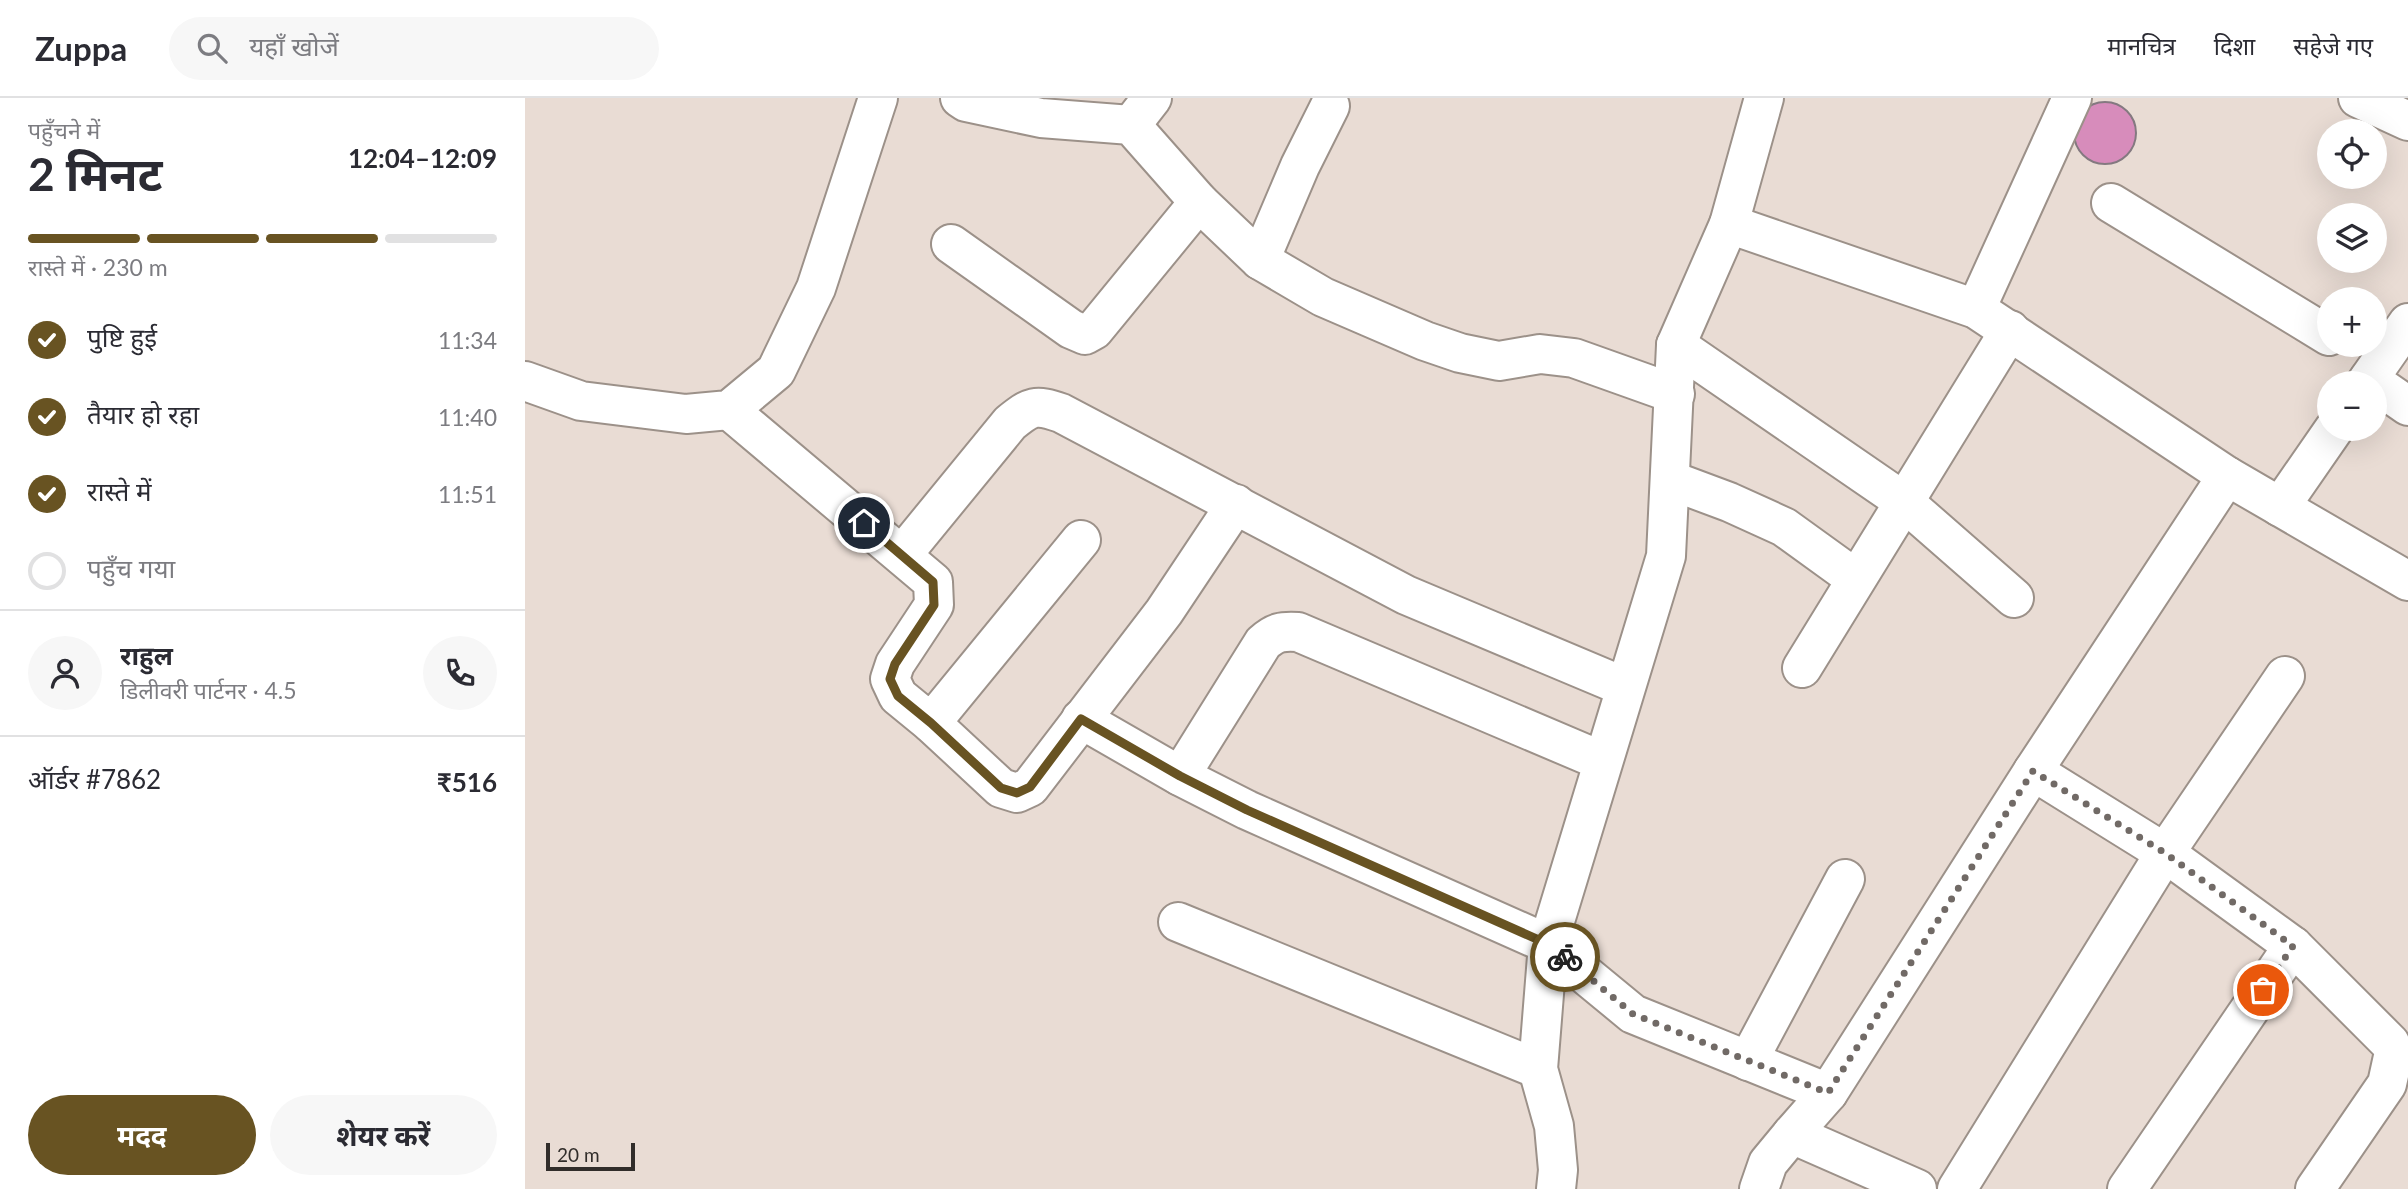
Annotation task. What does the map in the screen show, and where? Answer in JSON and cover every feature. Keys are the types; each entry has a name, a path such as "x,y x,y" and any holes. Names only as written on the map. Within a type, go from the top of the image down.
{"street":[{"path":"525,381 581,401 686,414 729,410 776,371 810,300 877,98"},
{"path":"960,98 966,102 1041,118 1142,112 1199,202 1260,260 1323,296 1425,341 1460,353 1499,360 1540,354 1574,358 1675,394"},
{"path":"1556,1189 1558,1170 1554,1126 1538,1069 1548,944 1666,556 1676,345 1729,224 1764,98"},
{"path":"1976,309 2072,98"},
{"path":"2358,98 2408,121"},
{"path":"1260,260 1300,166 1330,106"},
{"path":"951,244 1071,329 1085,335 1094,330 1199,202"},
{"path":"2111,203 2317,329"},
{"path":"1729,224 1976,309 2227,476 2408,581"},
{"path":"2374,371 2408,323"},
{"path":"1802,668 2010,330"},
{"path":"1676,345 1903,501 2014,598"},
{"path":"2354,357 2367,371"},
{"path":"2387,389 2408,406"},
{"path":"902,555 1010,423 1033,407 1061,413 1406,595 1625,687"},
{"path":"729,410 933,582 934,605 895,664 890,679 898,696 1001,788 1017,793 1030,787 1164,612 1236,504"},
{"path":"2280,507 2327,441"},
{"path":"1759,1189 1768,1163 1828,1093 2033,771 2227,476"},
{"path":"1670,480 1730,502 1784,527 1856,579"},
{"path":"931,723 1081,540"},
{"path":"1180,776 1263,643 1275,633 1285,631 1298,632 1602,761"},
{"path":"1957,1189 2165,853 2285,676"},
{"path":"1081,719 1180,776 1247,810 1548,944 1633,1014 1828,1093"},
{"path":"2033,771 2165,853 2293,946 2390,1044 2394,1052 2386,1084 2315,1189"},
{"path":"1748,1061 1845,879"},
{"path":"1178,922 1538,1069"},
{"path":"2127,1189 2293,946"},
{"path":"1792,1134 1917,1189"}],"building":[{"path":"2105,102 2117,104 2127,111 2134,121 2134,145 2127,155 2117,162 2105,164 2093,162 2083,155 2076,145 2074,133 2076,121 2083,111 2093,104"}],"way so far":[{"path":"1565,957 1633,1014 1828,1093 2033,771 2165,853 2293,946 2263,990"}],"route":[{"path":"864,523 933,582 934,605 895,664 890,679 898,696 1001,788 1017,793 1030,787 1081,719 1180,776 1247,810 1548,944 1565,957"}]}
